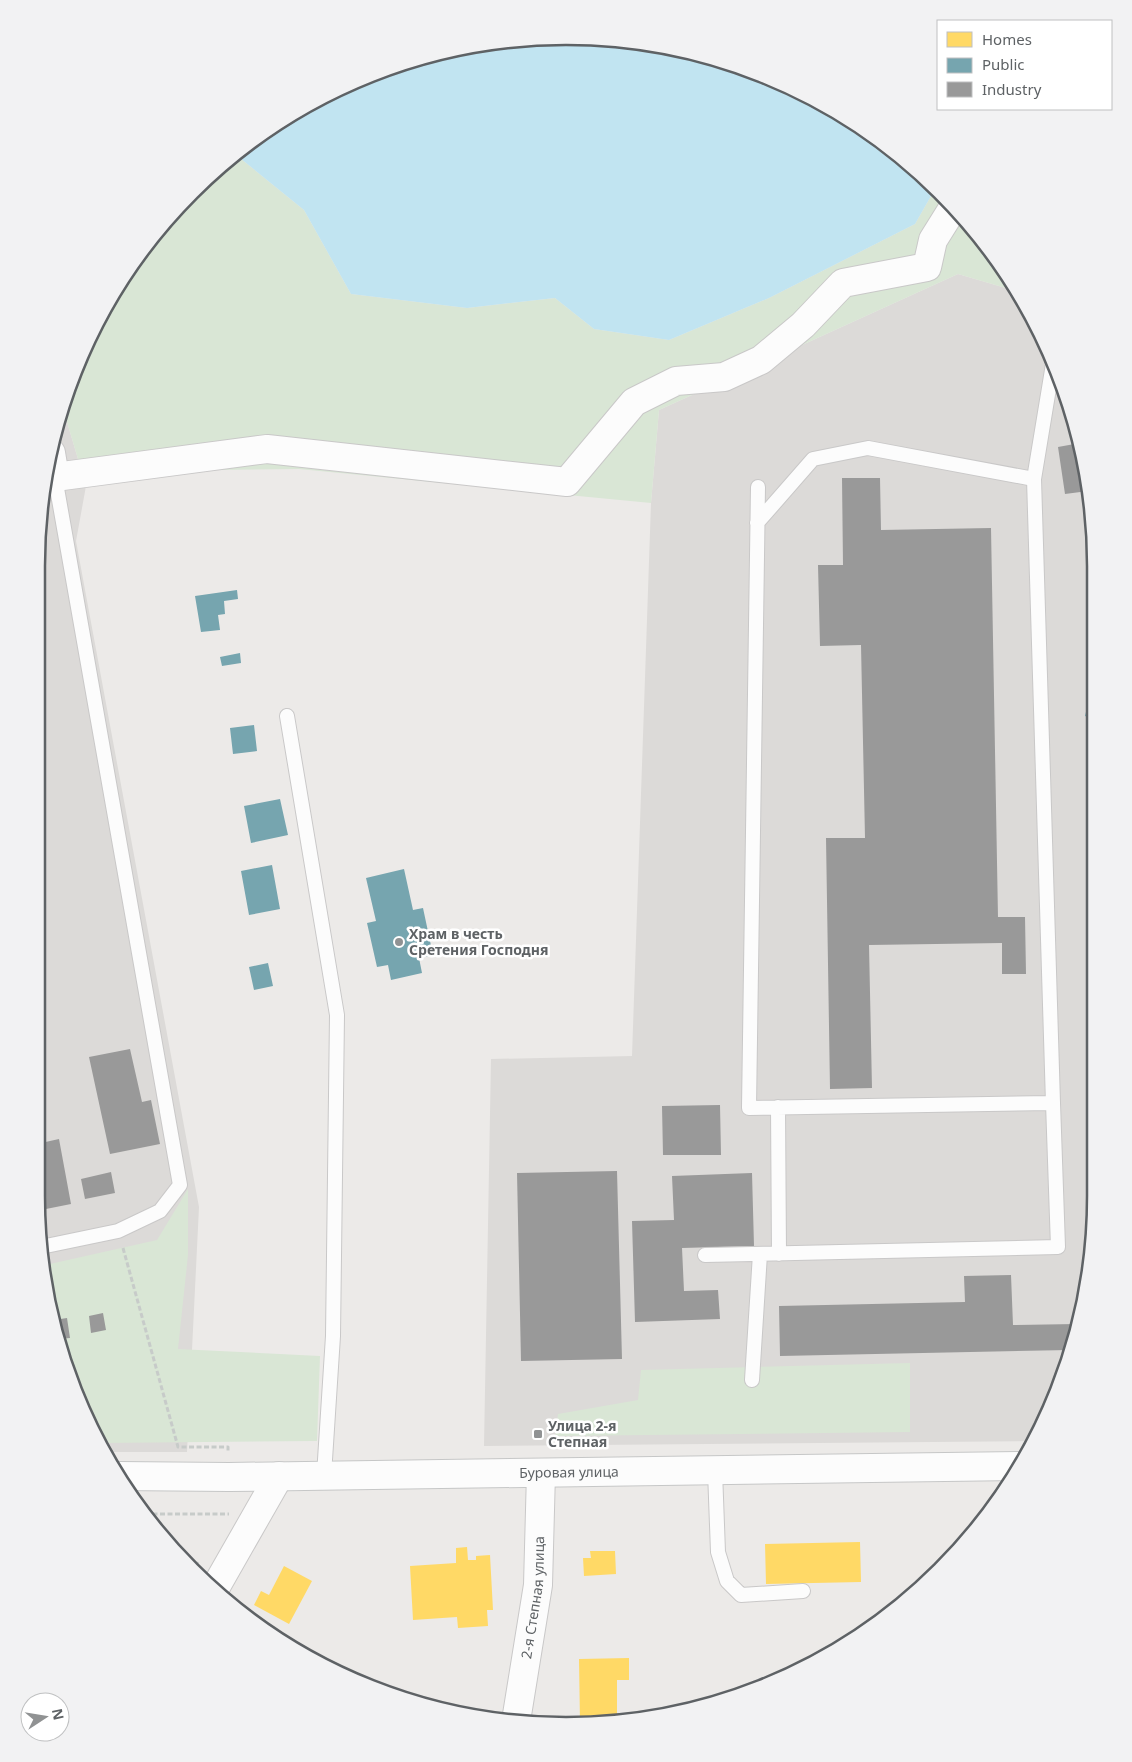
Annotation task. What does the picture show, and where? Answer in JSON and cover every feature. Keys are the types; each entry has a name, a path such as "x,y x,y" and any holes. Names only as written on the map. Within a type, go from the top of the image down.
{"street":[{"path":"55,465 267,448 567,482 634,402 676,381 724,377 761,360 803,325 843,283 927,267 933,240 950,214"},
{"name":"Буровая улица","path":"127,1476 280,1476 1011,1466"},
{"name":"2-я Степная улица","path":"517,1715 538,1585 541,1473"},
{"path":"218,1584 280,1476"}],"lane":[{"path":"705,1256 1058,1247 1034,479 1051,377"},
{"path":"757,523 813,459 868,448 1034,479"},
{"path":"47,1246 118,1231 160,1211 180,1185 54,470"},
{"path":"758,487 749,1108 1053,1103"},
{"path":"287,716 337,1015 333,1336 324,1475"},
{"path":"778,1107 779,1254"},
{"path":"752,1380 760,1254"},
{"path":"716,1470 718,1552 727,1581 741,1595 803,1591"}],"path":[{"path":"118,1231 178,1447 228,1448 229,1476"},
{"path":"154,1514 230,1514 224,1522"},
{"path":"197,1563 203,1555"}],"shaded area":[{"path":"958,274 1006,288 1033,336 1059,399 1077,464 1086,532 1086,1230 1083,1264 1069,1331 1047,1395 1025,1441 484,1446 491,1059 632,1056 651,503 659,410"},
{"path":"66,420 86,486 76,541 199,1207 187,1452 113,1452 85,1395 73,1363 55,1298 49,1264 45,1196 45,566 49,498 55,464"}],"green space":[{"path":"241,159 304,210 351,294 467,308 555,298 594,329 669,340 769,298 915,224 931,195 958,222 1006,288 958,274 659,410 651,503 299,469 212,470 86,486 66,420 85,367 99,336 115,305 133,277 174,222 222,174"},
{"path":"188,1189 188,1255 178,1349 320,1356 317,1441 108,1443 85,1395 73,1363 63,1331 49,1264 157,1240"},
{"path":"910,1363 910,1432 555,1436 558,1414 638,1400 641,1370"}],"water":[{"path":"566,45 634,49 668,55 701,63 765,85 826,115 855,133 910,174 931,195 915,224 769,298 669,340 594,329 555,298 467,308 351,294 304,210 241,159 306,115 367,85 399,73 464,55 498,49"}],"building: Homes":[{"path":"860,1542 861,1582 766,1584 765,1544"},
{"path":"467,1547 468,1560 476,1560 476,1556 490,1555 493,1610 487,1610 488,1626 458,1628 457,1617 413,1620 410,1566 456,1563 456,1548"},
{"path":"590,1551 615,1551 616,1574 584,1576 583,1558 591,1558"},
{"path":"284,1566 312,1581 289,1624 254,1605 261,1591 269,1595"},
{"path":"629,1658 629,1680 617,1680 617,1714 580,1717 579,1659"}],"building: Public":[{"path":"237,590 238,599 224,601 225,614 218,615 220,630 201,632 195,596"},
{"path":"240,653 241,663 222,666 220,657"},
{"path":"254,725 257,751 233,754 230,728"},
{"path":"280,799 288,835 251,843 244,806"},
{"path":"272,865 280,909 249,915 241,871"},
{"path":"404,869 413,910 423,908 433,955 419,958 422,973 391,980 388,965 377,967 367,923 376,921 366,878"},
{"path":"268,963 273,986 254,990 249,967"}],"building: Industry":[{"path":"1072,444 1082,492 1065,494 1058,447"},
{"path":"842,478 880,478 881,530 991,528 998,917 1025,917 1026,974 1002,974 1002,943 869,945 872,1088 830,1089 826,838 865,838 861,645 820,646 818,565 843,565"},
{"path":"130,1049 142,1102 151,1100 160,1144 110,1154 89,1057"},
{"path":"720,1105 721,1155 663,1155 662,1106"},
{"path":"59,1139 71,1204 45,1209 45,1142"},
{"path":"617,1171 622,1359 521,1361 517,1173"},
{"path":"111,1172 115,1193 85,1199 81,1179"},
{"path":"752,1173 754,1246 682,1248 684,1291 718,1290 720,1319 635,1322 632,1221 674,1220 672,1176"},
{"path":"1011,1275 1013,1325 1071,1324 1063,1350 780,1356 779,1306 965,1302 964,1276"},
{"path":"103,1313 106,1330 91,1333 89,1316"},
{"path":"67,1318 70,1338 65,1338 60,1319"}],"place":[{"name":"Храм в честь Сретения Господня","path":"399,942"},
{"name":"Улица 2-я Степная","path":"538,1434"}]}
